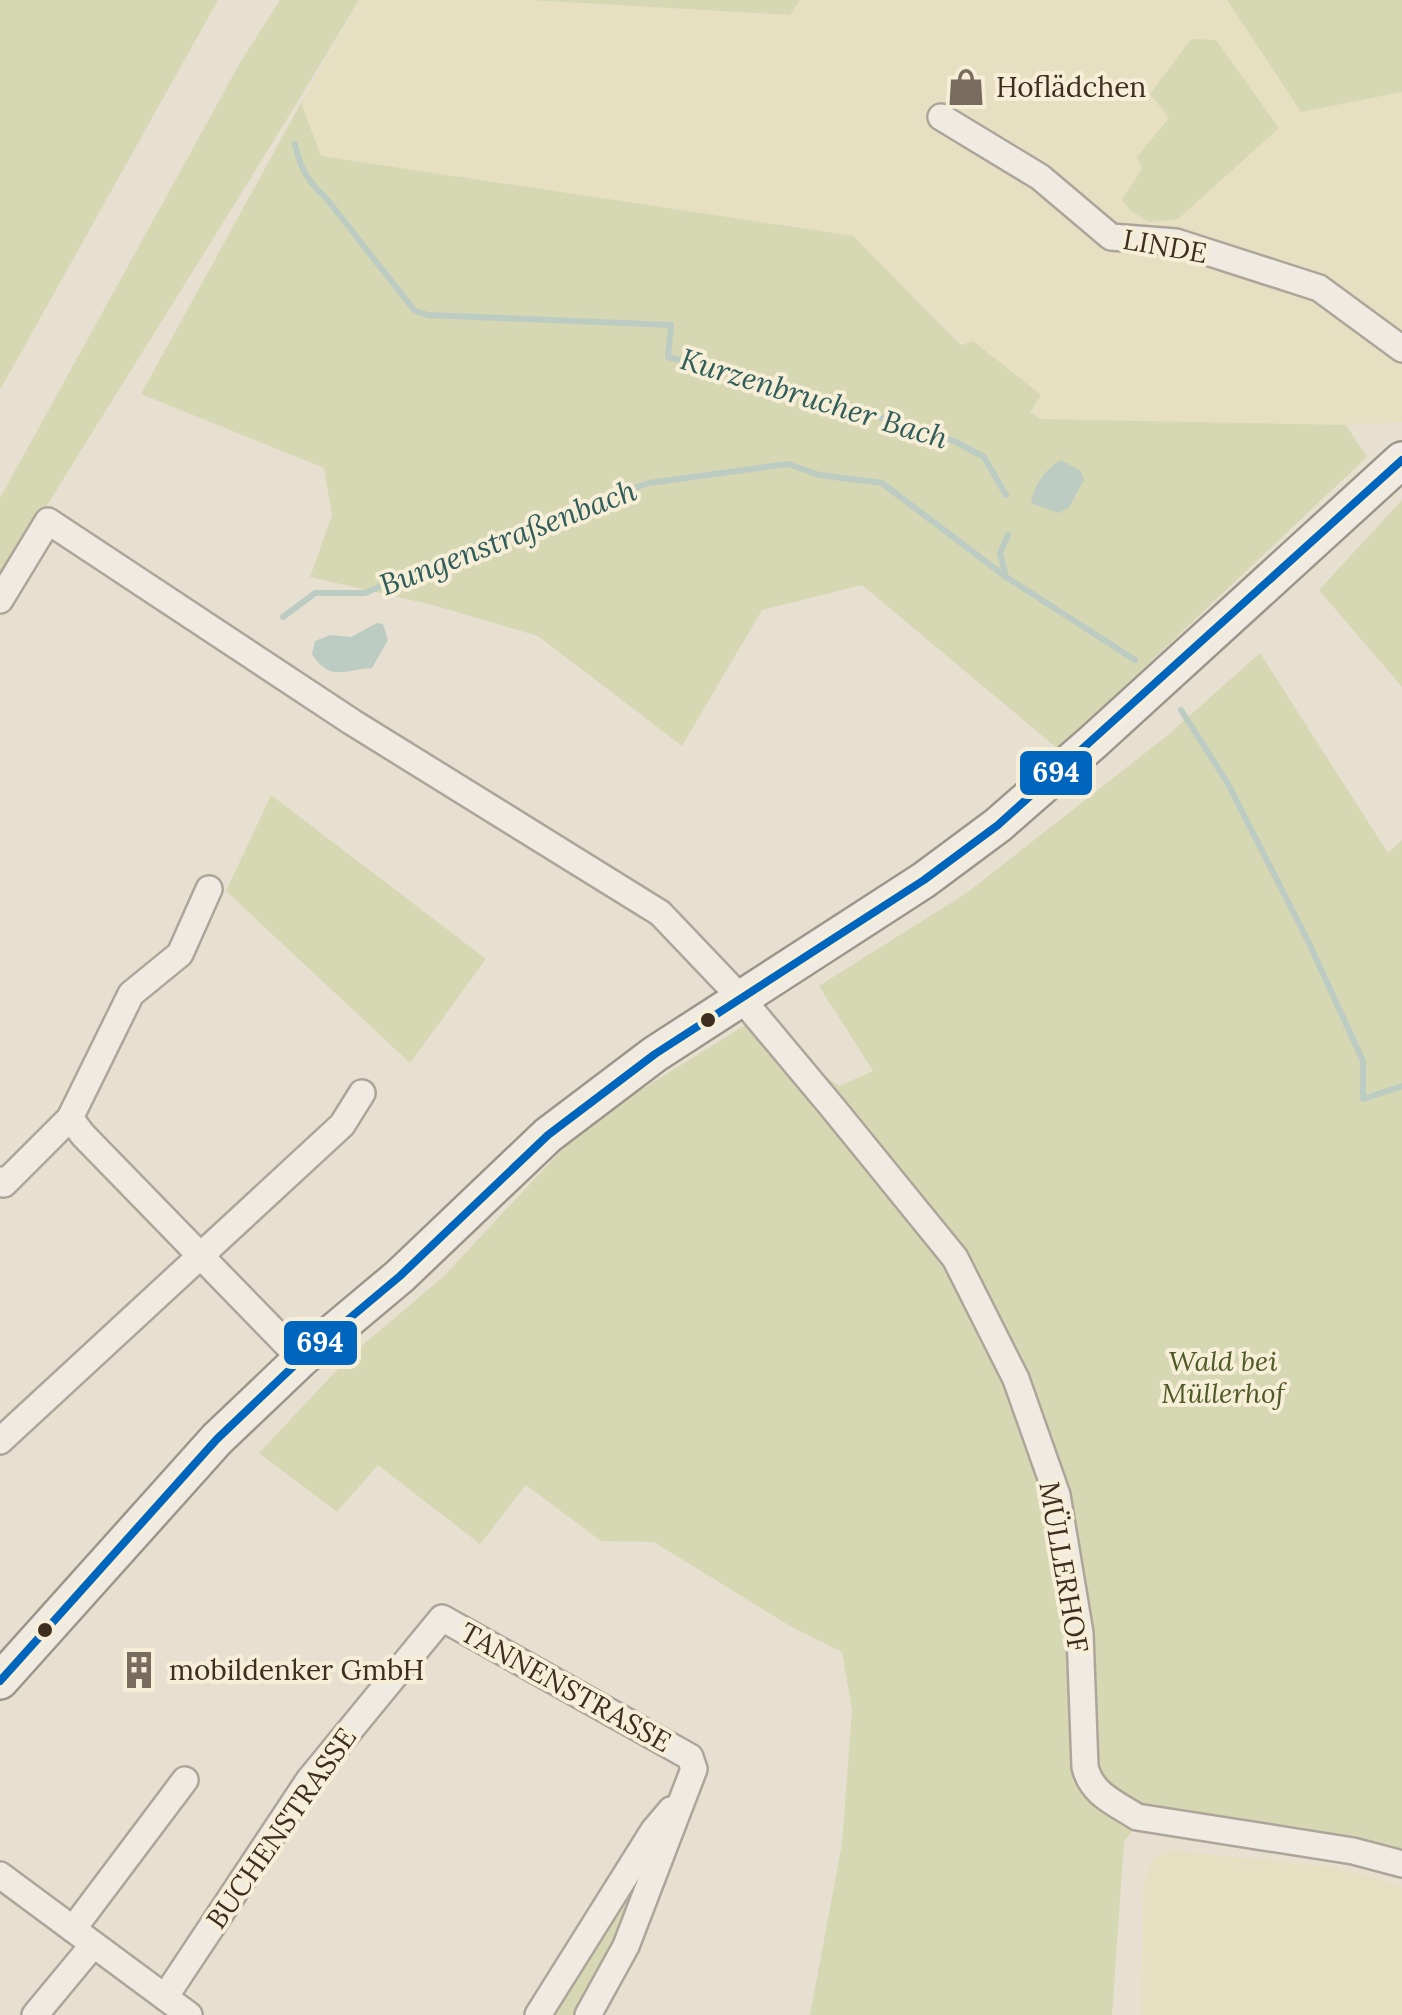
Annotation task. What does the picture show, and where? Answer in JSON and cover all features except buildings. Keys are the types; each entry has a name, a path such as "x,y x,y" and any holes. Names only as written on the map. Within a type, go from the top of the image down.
{"main road":[{"path":"0,1681 217,1438 301,1359 400,1276 548,1135 655,1054 924,880 998,825 1402,460"}],"street":[{"name":"LINDE","path":"941,118 1040,177 1110,237 1176,242 1319,288 1402,349"},
{"name":"MÜLLERHOF","path":"0,600 48,521 352,722 660,913 741,998 955,1258 1016,1379 1057,1494 1080,1633 1085,1767 1091,1784 1112,1804 1138,1817 1353,1851 1402,1864"},
{"path":"0,1180 4,1184 70,1118 131,994 180,954 209,889"},
{"path":"0,1441 342,1125 362,1093"},
{"path":"70,1118 301,1359"},
{"name":"TANNENSTRASSE","path":"442,1618 690,1757 694,1769 686,1792"},
{"name":"BUCHENSTRASSE","path":"165,1997 308,1780 442,1618"},
{"path":"35,2015 186,1780"},
{"path":"538,2015 654,1830 686,1792"},
{"path":"588,2015 626,1946 686,1792"},
{"path":"0,1875 189,2015"}],"shaded area":[{"path":"360,0 532,0 790,15 800,0 1227,0 1301,112 1402,92 1402,422 1346,425 1039,419 853,236 320,156 301,103"},
{"path":"1061,460 1081,471 1084,480 1069,507 1059,513 1031,503 1042,478"},
{"path":"377,623 383,624 388,640 372,668 331,671 312,654 315,641 330,635 351,637"},
{"path":"1175,1851 1335,1867 1402,1887 1402,2015 1141,2015 1143,1887 1153,1858"}],"green space":[{"path":"0,0 218,0 0,390"},
{"path":"280,0 359,0 0,582 0,498 241,61"},
{"path":"532,0 800,0 790,15"},
{"path":"1227,0 1402,0 1402,92 1301,112"},
{"path":"1191,39 1216,40 1279,128 1178,219 1150,222 1122,200 1142,168 1137,157 1169,118 1150,94"},
{"path":"301,103 321,156 853,236 961,345 973,341 1041,395 1030,412 1039,419 1346,425 1367,457 1058,749 862,585 762,610 682,746 538,636 433,605 310,577 332,515 324,468 141,394"},
{"path":"1402,500 1402,687 1319,590"},
{"name":"Wald bei Müllerhof","path":"1260,653 1388,853 1402,840 1402,1857 1151,1809 1124,1841 1112,2015 810,2015 842,1844 852,1710 842,1652 790,1626 654,1542 601,1541 526,1485 480,1544 378,1465 337,1512 259,1453 352,1354 444,1276 586,1124 750,1022 839,1086 873,1071 819,986 968,892 1168,735"},
{"path":"271,795 486,959 410,1063 226,891"},
{"path":"632,1876 644,1881 580,2015 546,2015"}],"waterway":[{"name":"Kurzenbrucher Bach","path":"295,144 310,180 415,311 428,315 671,325 668,357 748,376 954,441 984,457 1006,495"},
{"name":"Bungenstraßenbach","path":"283,617 315,593 365,593 494,537 649,483 788,464 819,475 882,483 1006,577"},
{"name":"Kurzenbrucher Bach","path":"1008,535 1000,553 1006,577 1135,660"},
{"name":"Kurzenbrucher Bach","path":"1181,710 1227,782 1308,941 1363,1061 1363,1099 1402,1086"}],"transit line":[{"name":"694","path":"0,1681 217,1439 301,1359 400,1276 548,1135 655,1054 924,880 998,825 1402,460"}],"place":[{"name":"Hoflädchen","path":"966,87"},
{"name":"mobildenker GmbH","path":"139,1670"}]}
